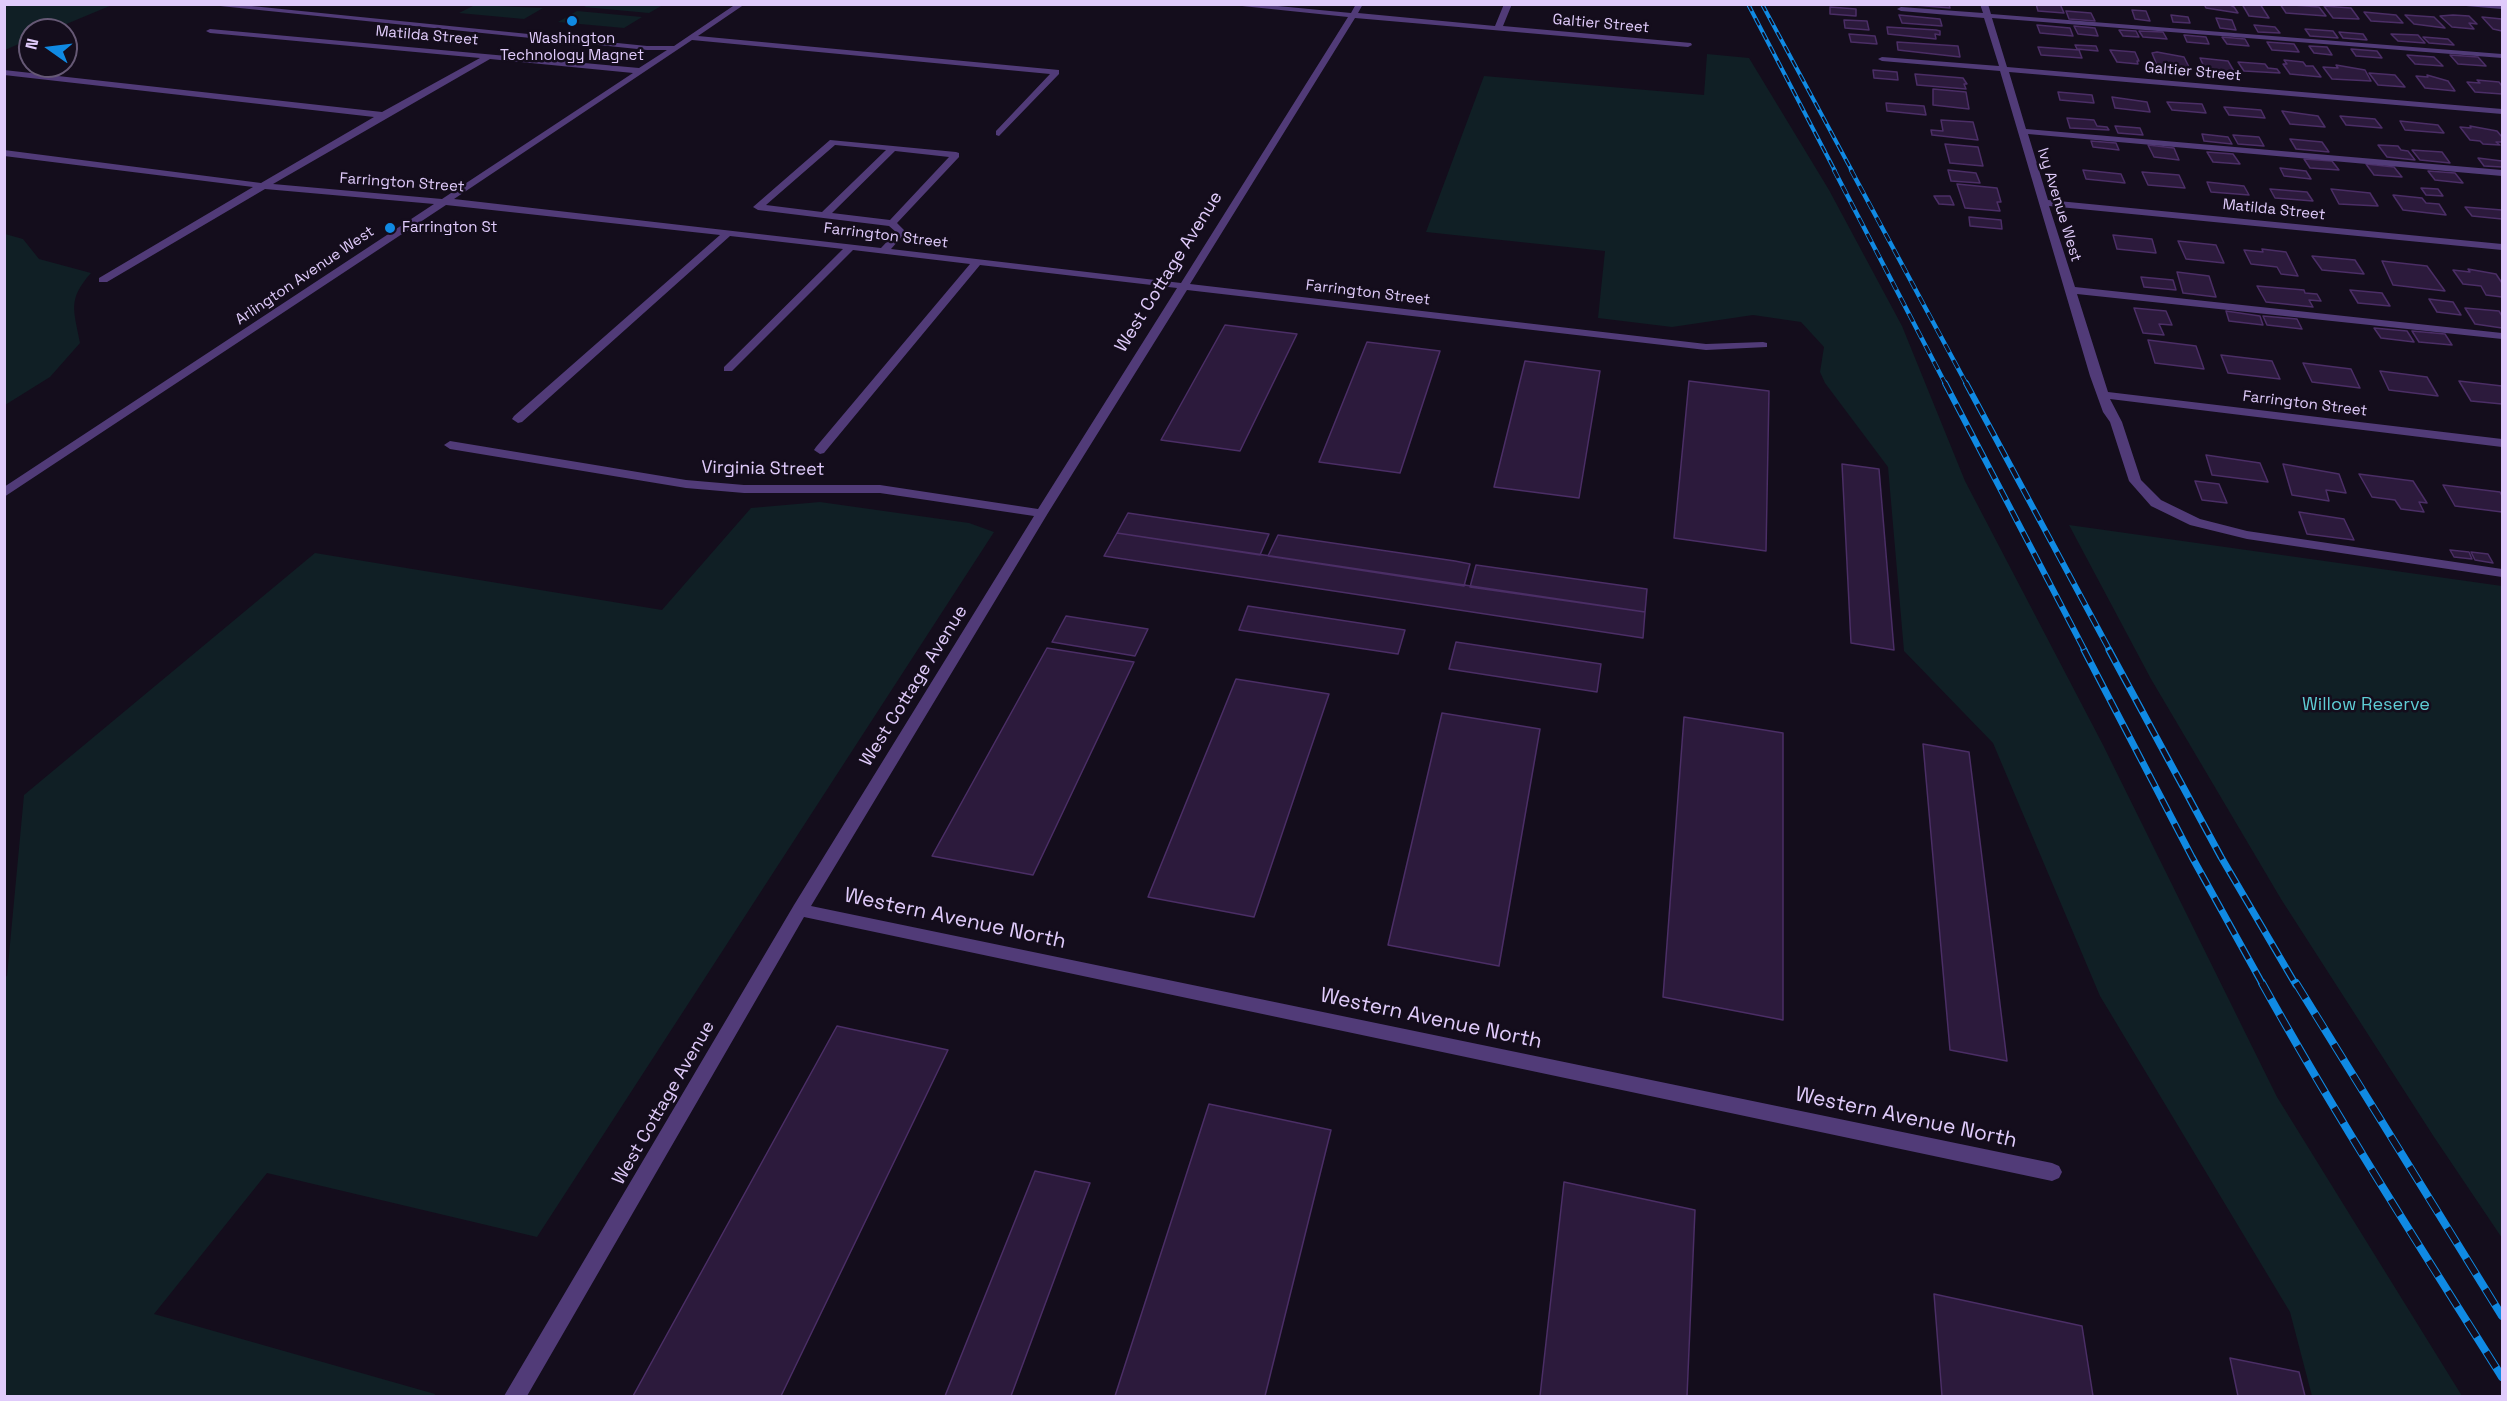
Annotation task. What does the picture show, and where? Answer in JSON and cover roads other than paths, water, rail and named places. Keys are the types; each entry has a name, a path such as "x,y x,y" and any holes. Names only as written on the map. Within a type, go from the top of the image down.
{"street":[{"path":"204,4 647,48 675,48"},
{"name":"Arlington Avenue West","path":"4,492 742,4"},
{"name":"Galtier Street","path":"1226,4 1356,10 1498,28 1688,45"},
{"path":"1498,28 1508,4"},
{"name":"Ivy Avenue West","path":"1984,4 2096,376 2109,412 2116,422 2135,481 2156,503 2194,522 2247,535 2502,573"},
{"path":"2466,4 2502,7"},
{"path":"1901,9 2502,56"},
{"name":"West Cottage Avenue","path":"515,1396 800,910 1042,513 1356,10"},
{"name":"Matilda Street","path":"210,31 641,71"},
{"path":"691,38 1056,72 999,133"},
{"path":"103,280 383,115 488,57"},
{"name":"Galtier Street","path":"1882,60 2502,111"},
{"path":"4,72 383,115"},
{"path":"2022,131 2502,173"},
{"path":"884,251 901,232 892,223 758,207 833,142 956,155 892,223"},
{"path":"824,215 893,148"},
{"name":"Farrington Street","path":"4,153 265,186 442,203 474,203 1706,347 1763,345"},
{"name":"Matilda Street","path":"2043,202 2502,247"},
{"path":"518,419 728,233"},
{"path":"728,369 850,247"},
{"path":"820,450 977,262"},
{"path":"2069,290 2502,336"},
{"name":"Farrington Street","path":"2104,395 2502,443"},
{"name":"Virginia Street","path":"450,445 686,484 744,489 880,489 1042,513"},
{"name":"Western Avenue North","path":"800,910 2052,1172"}],"railway":[{"path":"1748,4 1835,171"},
{"path":"1762,4 1852,171"},
{"path":"1834,170 1946,385"},
{"path":"1851,170 1967,385"},
{"path":"1945,383 2085,651"},
{"path":"1966,383 2110,651"},
{"path":"2084,650 2192,857 2263,985"},
{"path":"2109,650 2221,857 2296,985"},
{"path":"2262,983 2349,1133 2502,1377"},
{"path":"2296,983 2502,1316"}],"place":[{"name":"Washington Technology Magnet","path":"572,21"},
{"name":"Farrington St","path":"390,228"}],"park label":[{"name":"Willow Reserve","path":"2366,705"}]}
